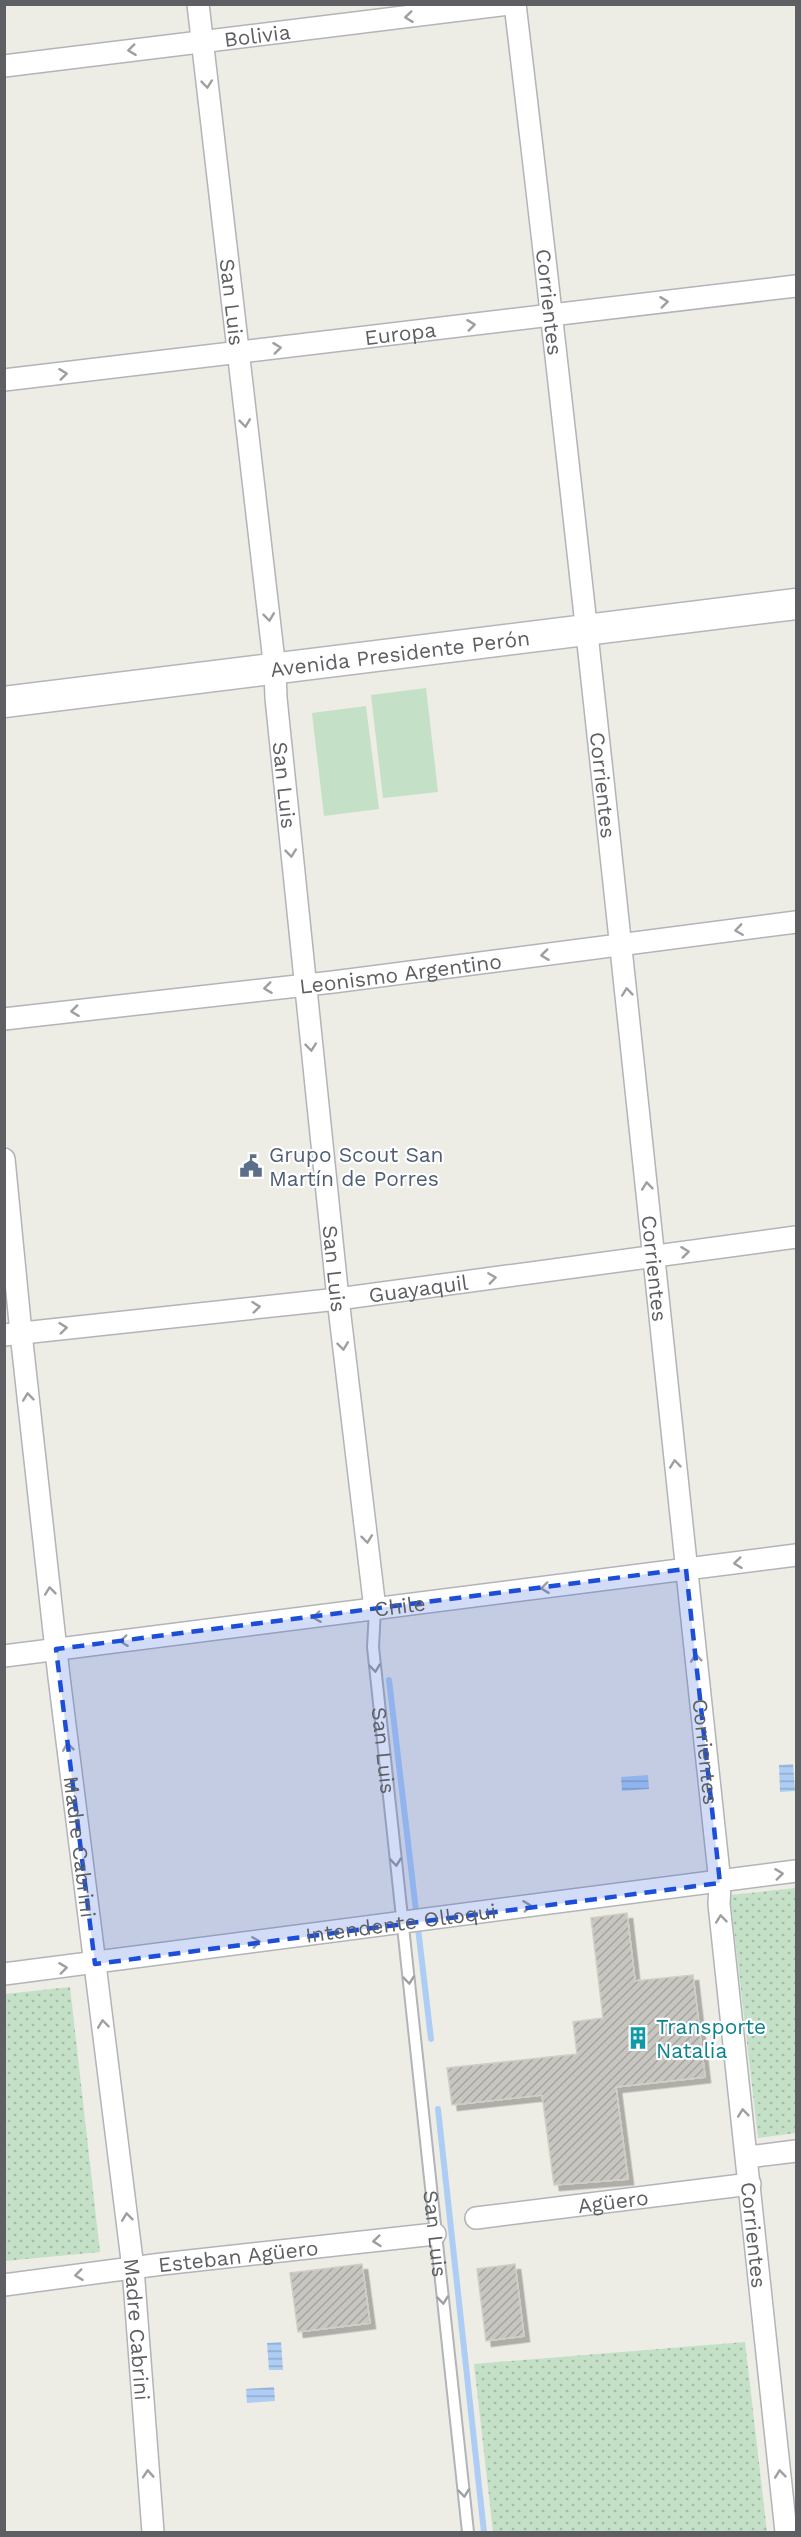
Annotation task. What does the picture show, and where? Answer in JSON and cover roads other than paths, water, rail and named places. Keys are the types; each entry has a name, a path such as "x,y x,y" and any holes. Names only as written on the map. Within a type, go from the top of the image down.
{"main road":[{"name":"Avenida Presidente Perón","path":"4,702 796,604"}],"street":[{"name":"San Luis","path":"198,4 275,670 304,984 375,1610"},
{"name":"Bolivia","path":"4,66 509,4"},
{"name":"Corrientes","path":"515,4 622,945 720,1883 719,1904 748,2157 786,2532"},
{"name":"Europa","path":"4,380 796,286"},
{"name":"Leonismo Argentino","path":"4,1019 796,922"},
{"name":"Madre Cabrini","path":"4,1159 13,1334 56,1649 133,2268 153,2532"},
{"name":"Guayaquil","path":"13,1334 338,1299 796,1237"},
{"name":"Chile","path":"4,1656 796,1555"},
{"name":"Intendente Olloqui","path":"4,1974 720,1883 796,1871"},
{"path":"748,2157 796,2151"},
{"name":"Agüero","path":"476,2218 750,2184"},
{"name":"Esteban Agüero","path":"4,2284 435,2234"}],"lane":[{"name":"San Luis","path":"375,1610 373,1647 468,2532"}],"water":[{"path":"793,1764 795,1791 780,1792 779,1765"},
{"path":"648,1775 649,1789 622,1791 621,1777"},
{"path":"281,2342 283,2370 269,2370 267,2343"},
{"path":"274,2387 275,2401 247,2403 246,2389"}],"waterway":[{"path":"389,1680 431,2039"},
{"path":"438,2109 484,2532"}],"place":[{"name":"Grupo Scout San Martín de Porres","path":"251,1166"},
{"name":"Transporte Natalia","path":"638,2038"}]}
